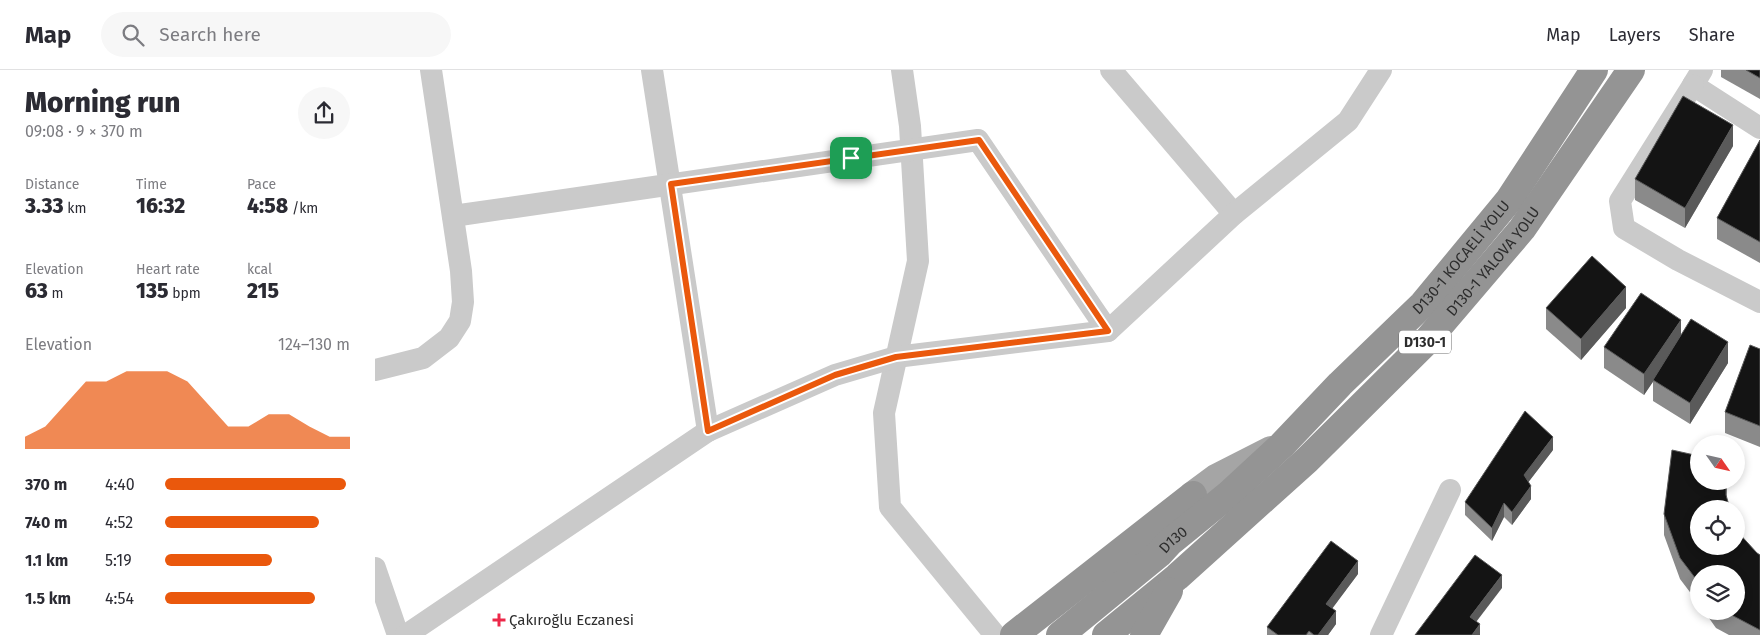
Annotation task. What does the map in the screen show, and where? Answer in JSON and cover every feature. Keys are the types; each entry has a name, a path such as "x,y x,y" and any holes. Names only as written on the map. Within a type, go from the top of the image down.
{"highway":[{"name":"D130-1 KOCAELİ YOLU","path":"1282,445 1340,384 1423,304 1509,200 1594,70"},
{"name":"D130-1 YALOVA YOLU","path":"1177,577 1307,460 1424,344 1523,229 1631,70"},
{"name":"D130","path":"1061,634 1228,495 1282,445"},
{"path":"1014,635 1193,495"},
{"name":"D130-1","path":"1105,635 1177,577"},
{"path":"1144,635 1177,577"}],"main road":[{"path":"1193,495 1216,478 1282,445"}],"street":[{"path":"375,370 423,358 449,338 461,321 463,302 453,216 431,70"},
{"path":"652,70 708,431"},
{"path":"902,70 911,149 917,261 884,413 889,507 995,635"},
{"path":"1111,70 1234,214"},
{"path":"406,635 708,431 835,375 896,357 1108,331 1234,214 1348,121 1381,70"},
{"path":"1760,128 1698,78 1620,201 1624,228 1678,260 1760,302"},
{"path":"453,216 979,140 1108,331"},
{"path":"1381,635 1450,490"},
{"path":"375,568 398,635"}],"building":[{"path":"1746,70 1760,70 1760,78"},
{"path":"1683,96 1733,125 1685,208 1635,179"},
{"path":"1760,140 1760,242 1717,218"},
{"path":"1592,256 1626,287 1581,339 1546,308"},
{"path":"1641,293 1681,320 1644,374 1604,347"},
{"path":"1691,319 1728,342 1690,403 1653,380"},
{"path":"1750,345 1760,349 1760,426 1725,412"},
{"path":"1525,411 1553,437 1524,475 1531,486 1512,512 1504,503 1492,528 1465,502"},
{"path":"1672,450 1690,454 1690,490 1726,490 1727,500 1690,500 1690,555 1745,555 1745,540 1760,555 1760,630 1741,620 1745,620 1745,565 1690,565 1690,571 1680,558 1664,514"},
{"path":"1331,541 1358,561 1326,604 1336,611 1318,635 1314,635 1309,631 1306,635 1278,635 1267,627"},
{"path":"1475,555 1502,575 1470,617 1480,624 1472,635 1415,635"}],"place":[{"name":"Çakıroğlu Eczanesi","path":"499,620"}],"route":[{"path":"979,140 1108,331 896,357 835,375 708,431 671,184 851,158 979,140"}]}
